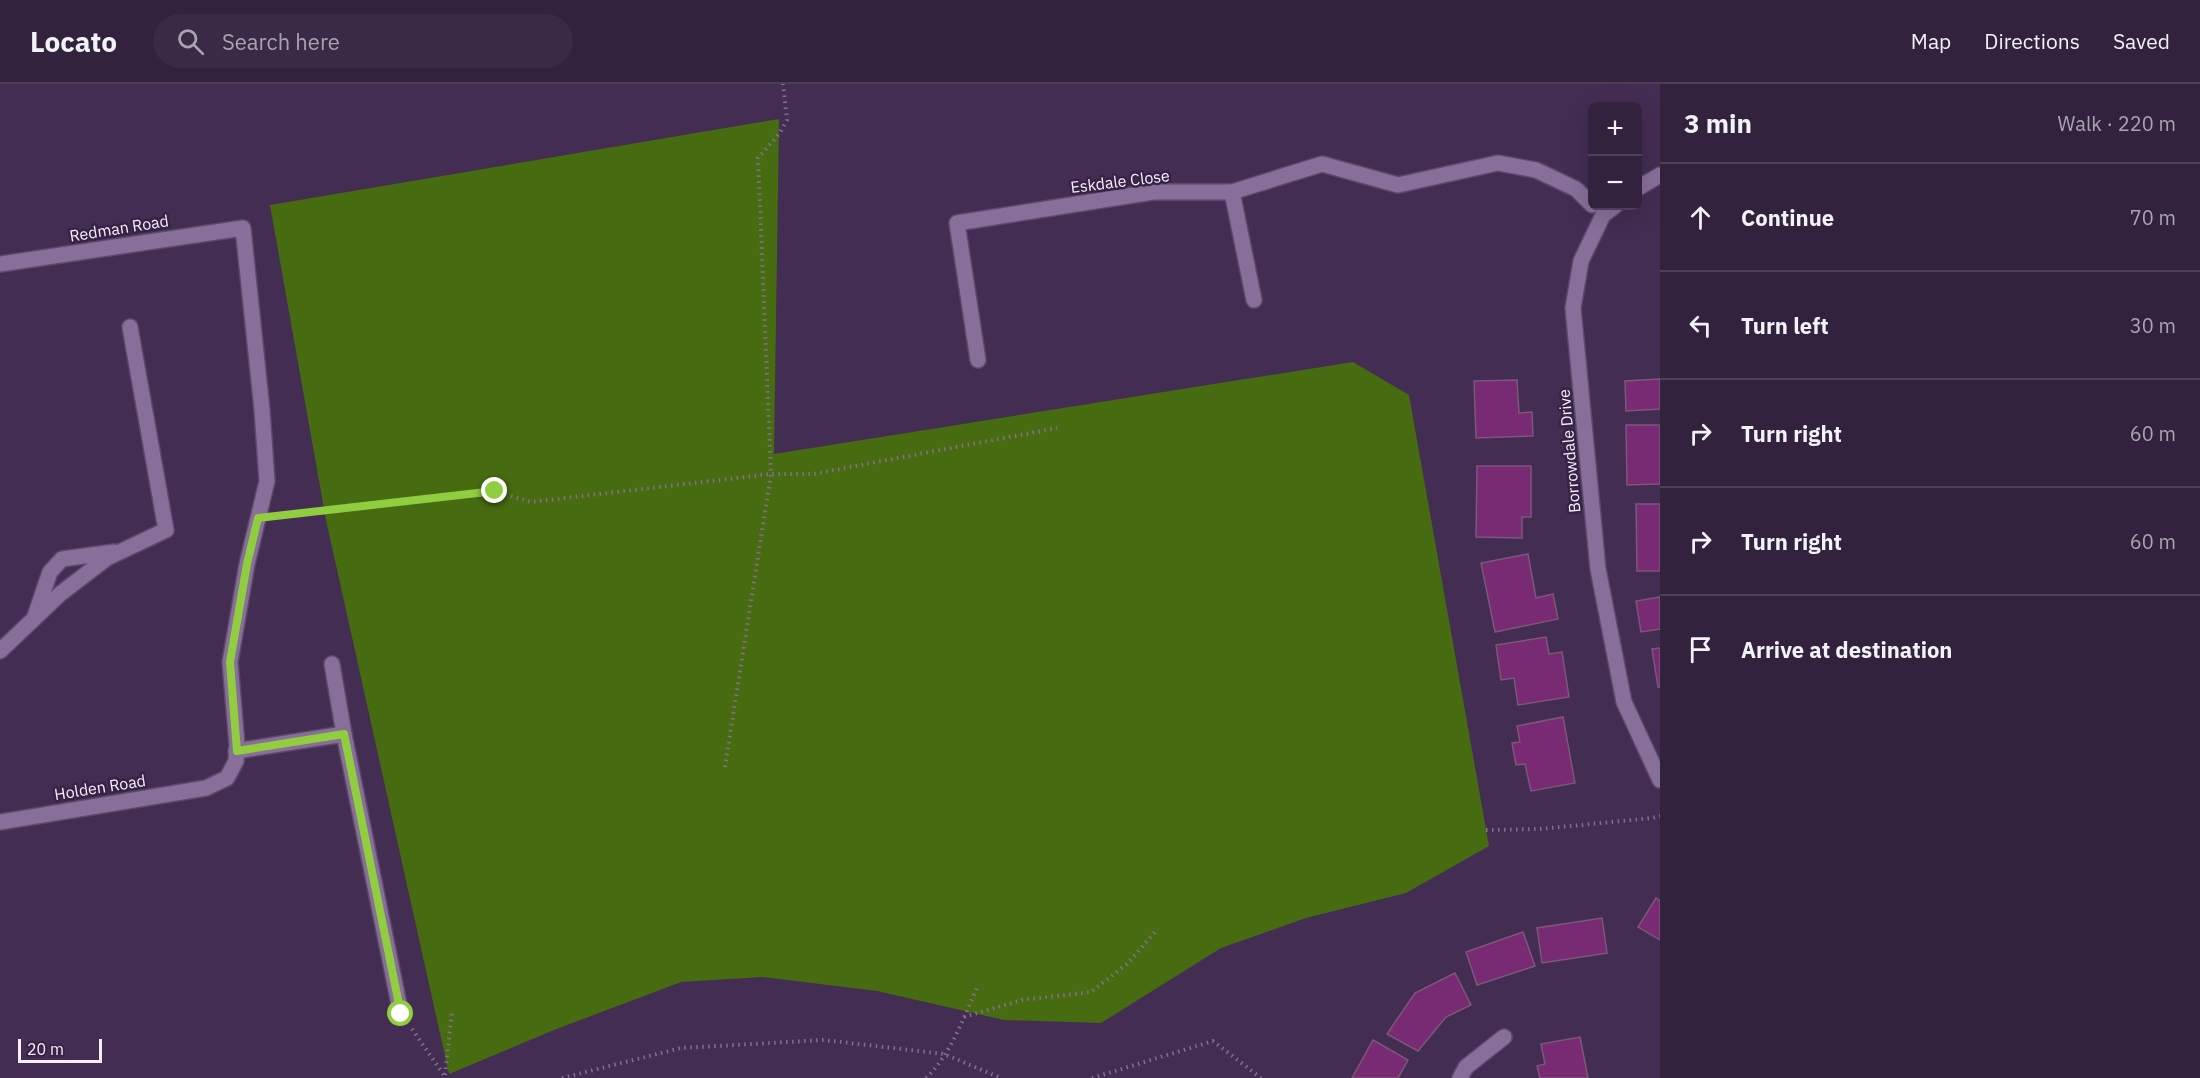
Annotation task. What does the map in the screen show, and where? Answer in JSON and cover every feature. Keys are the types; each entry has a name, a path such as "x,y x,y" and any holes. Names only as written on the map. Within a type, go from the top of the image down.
{"street":[{"name":"Eskdale Close","path":"978,360 957,223 1153,192 1232,192 1322,164 1398,184 1498,163 1536,170 1576,189 1588,198"},
{"path":"1642,186 1660,175"},
{"path":"1232,192 1254,300"},
{"name":"Borrowdale Drive","path":"1600,210 1581,261 1573,308 1598,569 1624,702 1660,780"},
{"name":"Redman Road","path":"0,264 243,228 267,481 258,518"},
{"path":"0,651 60,594 107,558 166,530 130,327"},
{"path":"258,518 247,564 230,662 237,751 344,734"},
{"path":"34,619 50,572 62,559 122,550"},
{"path":"332,664 401,1014"},
{"name":"Holden Road","path":"0,822 206,788 227,778 233,769 237,751"},
{"path":"1460,1078 1466,1067 1504,1037"}],"path":[{"path":"725,767 771,474 758,158 779,134 787,120 783,84"},
{"path":"258,518 495,491 531,502 771,474 813,474 1057,428"},
{"path":"1486,830 1540,829 1660,816"},
{"path":"964,1017 1022,1000 1091,992 1127,964 1155,932"},
{"path":"927,1078 935,1070 944,1054 978,985"},
{"path":"445,1077 452,1011"},
{"path":"401,1014 445,1077"},
{"path":"562,1078 681,1048 824,1040 944,1054 1001,1078"},
{"path":"1092,1078 1213,1041 1261,1078"}],"green space":[{"path":"779,119 774,454 1353,362 1409,395 1489,846 1406,893 1306,918 1221,948 1101,1023 1004,1020 877,991 763,977 681,982 554,1030 449,1074 326,520 270,205"}],"building":[{"path":"1660,379 1660,409 1626,411 1625,381"},
{"path":"1517,380 1519,413 1532,412 1533,436 1476,438 1474,381"},
{"path":"1626,425 1660,425 1660,484 1627,485"},
{"path":"1477,466 1531,466 1531,517 1522,517 1522,538 1476,537"},
{"path":"1636,504 1660,504 1660,571 1637,571"},
{"path":"1528,554 1536,598 1553,594 1558,619 1495,632 1481,563"},
{"path":"1660,597 1660,629 1641,632 1636,601"},
{"path":"1546,637 1549,654 1562,652 1569,697 1518,705 1514,678 1501,680 1496,645"},
{"path":"1660,648 1660,687 1658,687 1652,649"},
{"path":"1563,717 1575,783 1531,791 1525,764 1516,765 1512,743 1520,742 1517,726"},
{"path":"1656,898 1660,901 1660,940 1638,927"},
{"path":"1602,918 1607,953 1542,963 1537,928"},
{"path":"1523,932 1535,966 1477,985 1466,952"},
{"path":"1455,973 1471,1005 1446,1017 1418,1051 1387,1034 1415,993"},
{"path":"1580,1037 1588,1078 1540,1078 1537,1066 1545,1064 1541,1044"},
{"path":"1373,1040 1408,1060 1398,1078 1352,1078"}],"route":[{"path":"401,1014 344,734 237,751 230,662 247,564 258,518 495,491"}]}
